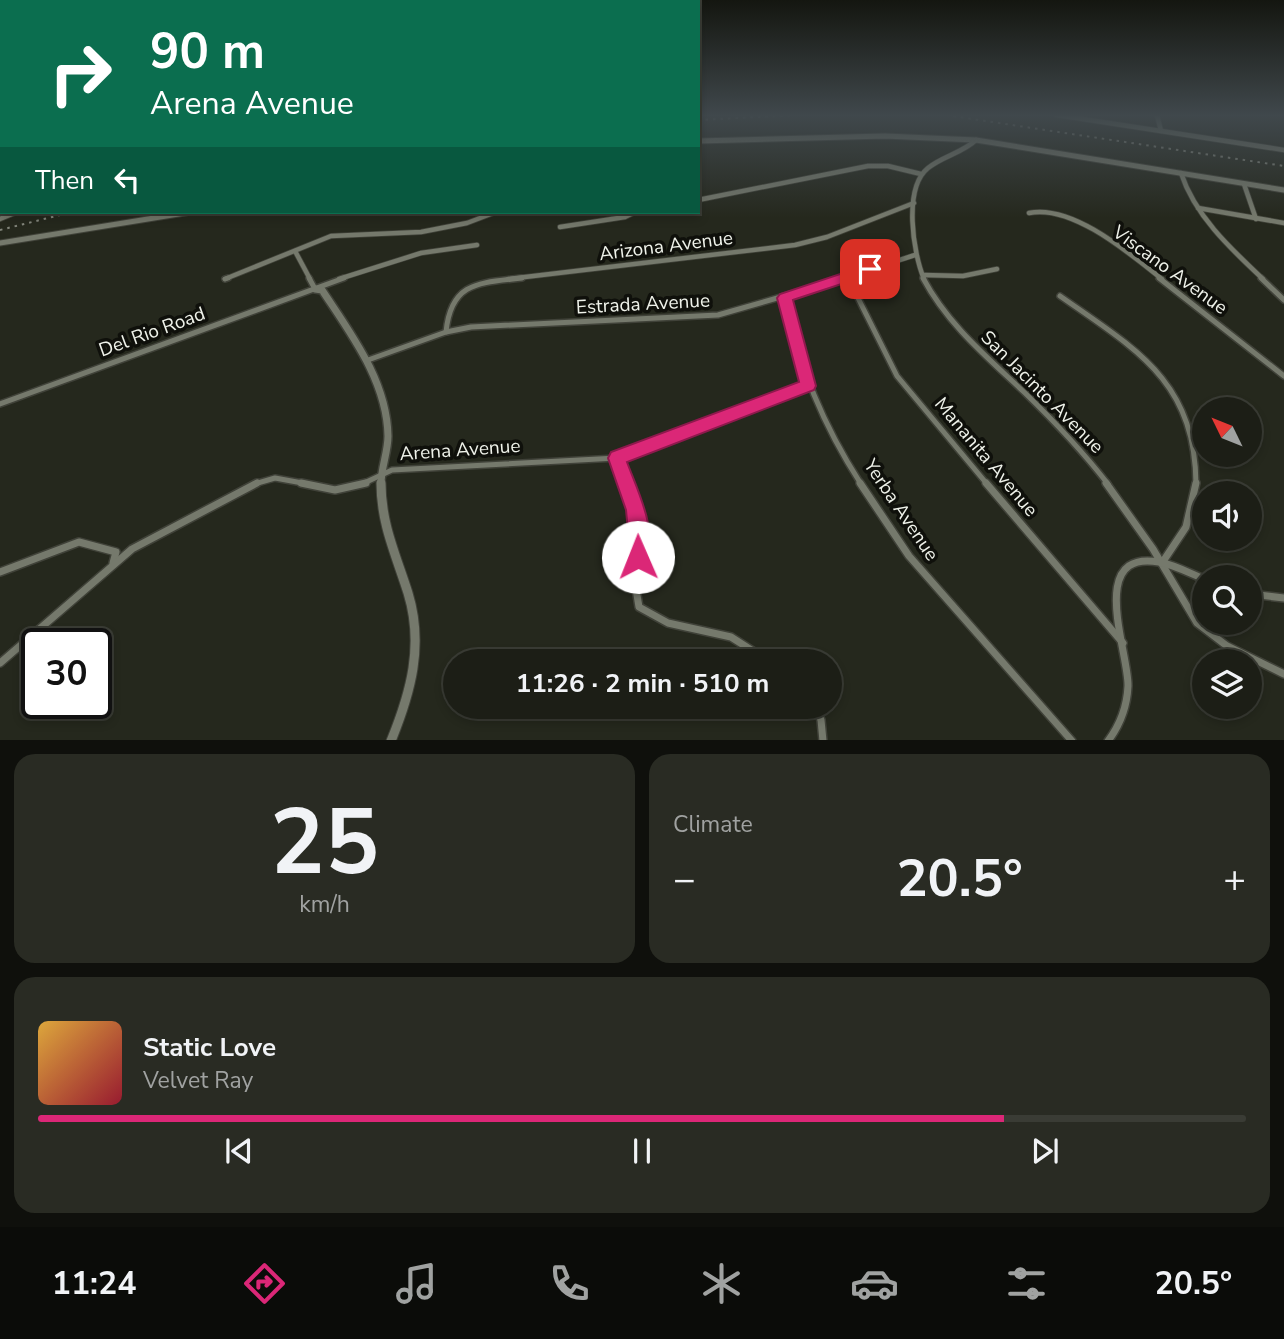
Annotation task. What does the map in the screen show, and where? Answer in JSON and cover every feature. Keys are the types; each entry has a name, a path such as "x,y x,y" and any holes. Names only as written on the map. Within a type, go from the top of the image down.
{"street":[{"path":"700,200 868,166 888,166 921,174 961,150"},
{"path":"1035,150 1284,190"},
{"path":"1181,173 1198,208 1218,233 1284,300"},
{"name":"San Jacinto Avenue","path":"921,174 914,203 915,255 934,299 950,321 1067,436 1126,509 1197,623 1226,645 1284,674"},
{"path":"1244,184 1256,219"},
{"name":"Arizona Avenue","path":"446,332 453,302 465,288 477,282 795,245 827,237 914,203"},
{"path":"1198,208 1284,223"},
{"name":"Viscano Avenue","path":"1029,214 1044,210 1067,216 1127,252 1284,376"},
{"path":"0,243 179,214"},
{"path":"475,214 479,219"},
{"path":"225,279 337,234 409,233 479,219 491,214"},
{"path":"560,227 631,214"},
{"name":"Del Rio Road","path":"0,404 421,253 477,245"},
{"path":"295,251 315,289 322,290 368,360 386,407 388,442 381,474 386,533 407,591 418,639 412,685 391,740"},
{"name":"Estrada Avenue","path":"368,360 446,332 501,324 718,315 785,298 915,255"},
{"path":"923,275 945,278 997,269"},
{"name":"Mananita Avenue","path":"848,276 897,376 1090,608 1123,643"},
{"path":"1060,296 1152,365 1173,388 1187,413 1196,456 1195,495 1183,534 1162,563"},
{"name":"Yerba Avenue","path":"785,298 808,386 855,474 909,556 1072,740"},
{"name":"Arena Avenue","path":"0,663 113,563 151,537 264,479 299,480 314,488 344,490 364,486 392,470 456,464 617,458 808,386"},
{"path":"617,458 635,510 640,543 634,580 639,607 663,623 718,632 750,649"},
{"path":"0,572 79,542 116,552 113,563"},
{"path":"1108,740 1120,721 1128,693 1123,643 1114,598 1118,577 1133,565 1162,563 1192,574"},
{"path":"1262,595 1284,598"},
{"path":"821,719 822,740"}],"railway":[{"path":"1175,150 1284,166"},
{"path":"0,230 64,214"}],"route":[{"path":"638,557 640,543 635,510 617,458 808,386 793,338 785,298 870,269"}]}
